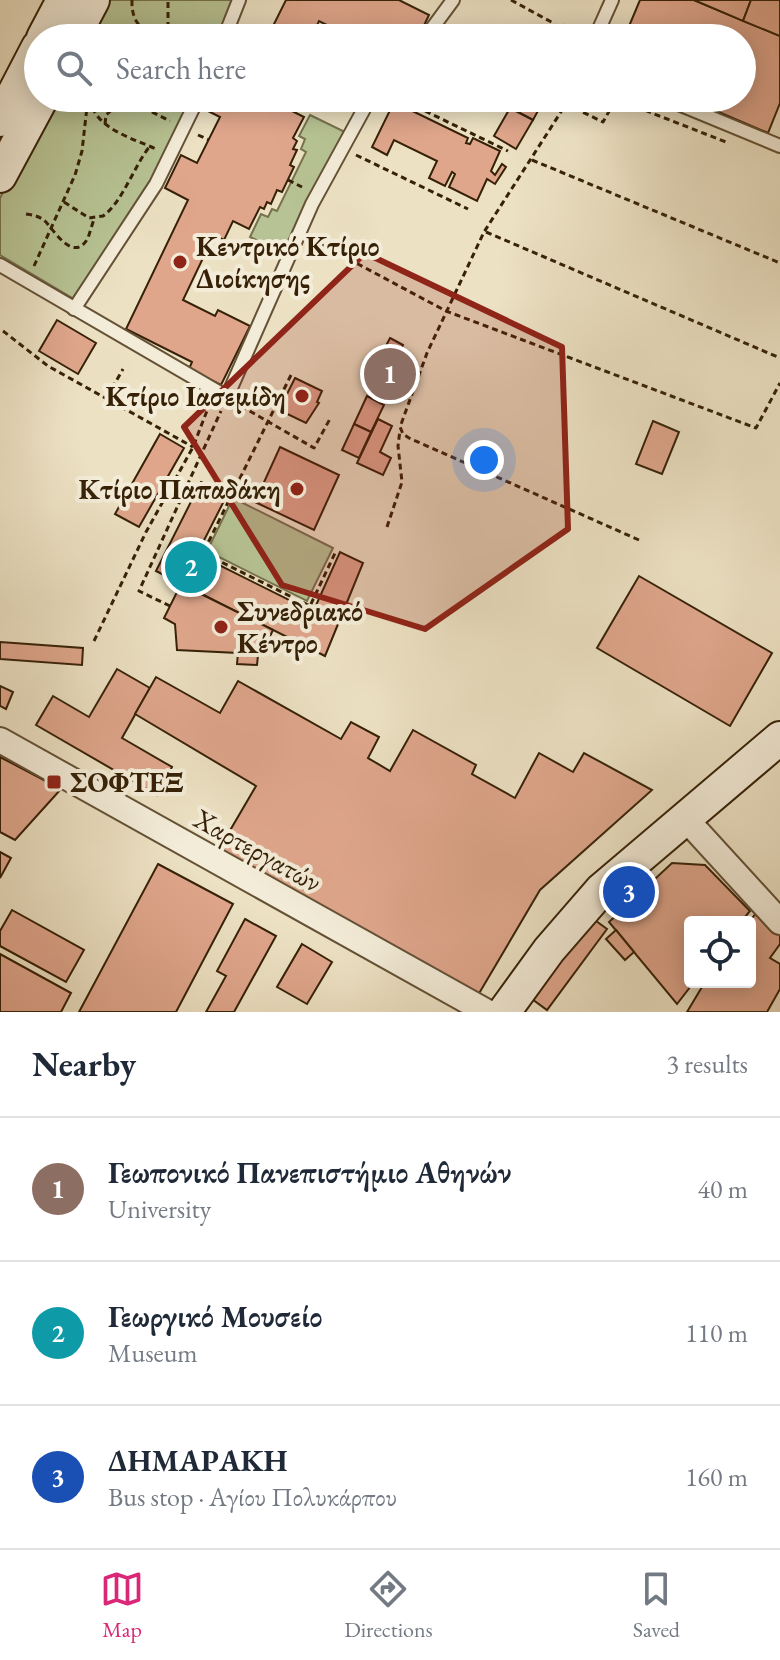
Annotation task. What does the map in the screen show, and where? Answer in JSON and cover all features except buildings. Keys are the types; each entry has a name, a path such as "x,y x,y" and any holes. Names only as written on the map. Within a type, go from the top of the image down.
{"street":[{"path":"50,24 63,0"},
{"path":"80,24 93,0"},
{"path":"0,176 6,131 24,84"},
{"path":"6,131 27,112"},
{"path":"504,1012 549,950 601,890 780,738"},
{"name":"Χαρτεργατών","path":"0,740 487,1012"},
{"path":"684,817 780,922"}],"lane":[{"path":"230,24 239,0"},
{"path":"601,24 612,0"},
{"path":"433,24 446,2"},
{"path":"74,309 156,184 191,112"},
{"path":"0,265 222,394 341,147 362,112"},
{"path":"698,112 780,146"}],"path":[{"path":"132,0 136,24"},
{"path":"167,24 168,0"},
{"path":"511,0 555,24"},
{"path":"26,280 52,230 79,162 87,112"},
{"path":"94,112 105,124 170,156"},
{"path":"105,124 106,115 110,112"},
{"path":"427,112 508,151"},
{"path":"387,527 402,482 398,446 400,427 415,382 484,232 561,112"},
{"path":"582,112 603,122 609,112"},
{"path":"649,112 725,142"},
{"path":"26,214 44,221 63,242 79,245 87,238 94,219 109,212 150,146"},
{"path":"341,147 468,209"},
{"path":"531,160 780,263"},
{"path":"64,202 78,213 94,219"},
{"path":"299,232 446,311 756,428 780,383"},
{"path":"484,232 780,358"},
{"path":"3,331 48,366 193,447"},
{"path":"107,397 123,369"},
{"path":"291,375 203,553 310,606 336,551"},
{"path":"222,394 314,448 331,417"},
{"path":"94,641 139,546 222,394"},
{"path":"170,606 139,591 222,394"},
{"path":"400,427 409,438 639,540"}],"highlighted area":[{"path":"365,253 562,347 568,529 425,629 282,585 184,427"}],"green space":[{"path":"104,0 233,0 224,24 91,24"},
{"path":"45,112 185,112 151,183 74,299 0,255 0,198"},
{"path":"310,115 347,133 287,255 250,237 261,214 268,217 272,209 277,211 306,152 301,149 305,139 299,136"},
{"path":"233,498 333,548 307,601 207,551"}],"place":[{"name":"Κεντρικό Κτίριο Διοίκησης","path":"180,262"},
{"name":"Γεωπονικό Πανεπιστήμιο Αθηνών","path":"390,374"},
{"name":"Κτίριο Ιασεμίδη","path":"302,396"},
{"name":"Κτίριο Παπαδάκη","path":"297,489"},
{"name":"Γεωργικό Μουσείο","path":"191,567"},
{"name":"Συνεδριακό Κέντρο","path":"221,627"},
{"name":"ΣΟΦΤΕΞ","path":"54,782"},
{"name":"ΔΗΜΑΡΑΚΗ","path":"629,892"}]}
